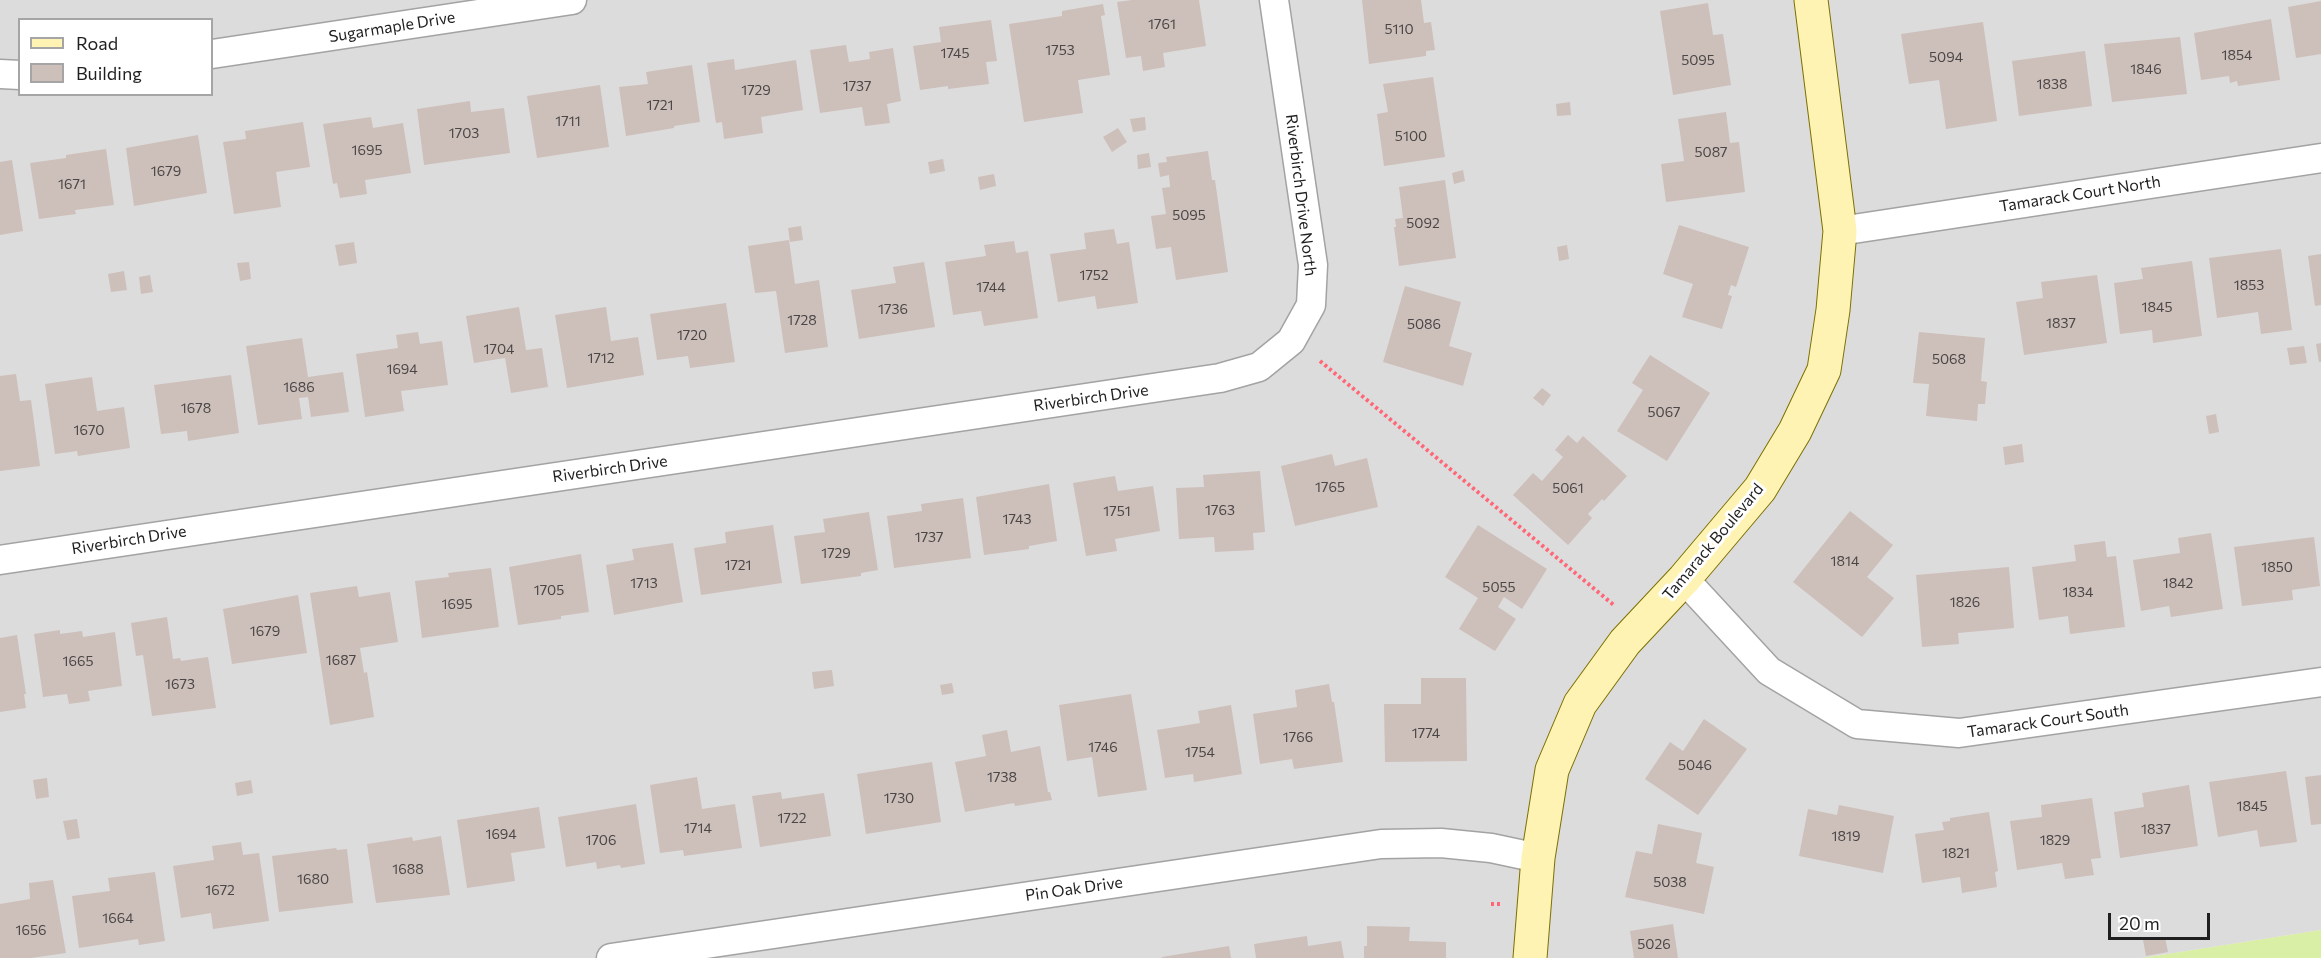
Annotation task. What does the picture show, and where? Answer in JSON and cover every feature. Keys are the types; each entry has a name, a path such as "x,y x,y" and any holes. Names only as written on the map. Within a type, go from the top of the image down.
{"street":[{"name":"Sugarmaple Drive","path":"213,54 572,0"},
{"name":"Riverbirch Drive North","path":"1220,378 1259,367 1291,341 1311,305 1313,265 1274,0"},
{"name":"Tamarack Boulevard","path":"1530,958 1538,858 1552,770 1580,704 1625,642 1684,579 1760,489 1795,431 1824,370 1833,310 1840,231 1811,0"},
{"path":"0,74 18,75"},
{"name":"Tamarack Court North","path":"1840,231 2321,158"},
{"name":"Riverbirch Drive","path":"0,560 1220,378"},
{"name":"Tamarack Court South","path":"1684,579 1769,671 1857,724 1959,733 2321,682"},
{"name":"Pin Oak Drive","path":"611,958 1381,844 1442,843 1491,848 1538,858"}],"path":[{"path":"1320,361 1605,597"}],"shaded area":[{"path":"0,0 2321,0 2321,930 2142,958 0,958"}],"green space":[{"path":"2321,930 2321,958 2142,958"}],"building":[{"path":"1199,0 1206,46 1163,53 1165,67 1143,71 1141,56 1126,58 1117,2"},
{"path":"1362,0 1421,0 1424,23 1431,22 1435,50 1426,51 1426,56 1369,64"},
{"path":"2321,1 2321,54 2296,58 2288,7"},
{"path":"1708,3 1713,35 1723,34 1731,85 1673,95 1660,11"},
{"path":"1103,4 1105,15 1101,16 1110,75 1078,80 1083,113 1024,122 1009,24 1062,16 1062,11"},
{"path":"2271,19 2280,80 2238,86 2237,81 2230,83 2229,76 2201,80 2194,33"},
{"path":"991,20 997,61 986,62 989,84 920,90 913,46 941,42 939,27"},
{"path":"1983,22 1997,121 1946,129 1939,80 1909,84 1901,34"},
{"path":"2180,37 2187,94 2112,102 2104,44"},
{"path":"846,45 849,62 870,59 869,52 893,48 901,101 887,104 890,123 865,126 862,107 820,113 810,50"},
{"path":"2085,51 2092,106 2019,116 2012,61"},
{"path":"734,59 735,70 796,60 803,110 761,117 763,133 724,139 722,122 716,123 707,63"},
{"path":"692,65 700,122 626,136 619,87 648,84 646,72"},
{"path":"1433,77 1445,157 1384,166 1377,114 1388,112 1383,84"},
{"path":"600,85 609,147 537,158 527,96"},
{"path":"470,101 471,112 504,108 510,153 424,165 417,109"},
{"path":"1570,102 1571,115 1557,116 1556,104"},
{"path":"1726,112 1730,143 1739,142 1745,192 1666,202 1661,164 1684,161 1678,119"},
{"path":"371,117 373,128 403,123 411,173 365,180 367,194 340,198 337,183 333,184 323,124"},
{"path":"1145,117 1146,130 1133,132 1130,119"},
{"path":"303,122 310,167 276,172 281,207 234,214 223,142 246,139 245,131"},
{"path":"1118,128 1127,142 1112,152 1103,137"},
{"path":"198,135 207,193 134,206 126,148"},
{"path":"106,149 114,205 75,210 76,214 39,219 30,163"},
{"path":"1208,151 1212,180 1215,180 1228,272 1176,280 1171,247 1156,249 1151,216 1166,214 1162,188 1170,187 1169,175 1160,177 1158,163 1167,162 1166,157"},
{"path":"1149,153 1151,167 1138,169 1137,155"},
{"path":"943,159 945,171 930,174 928,162"},
{"path":"12,160 23,231 0,235 0,162"},
{"path":"1463,170 1465,181 1454,184 1452,173"},
{"path":"994,174 996,186 980,190 978,177"},
{"path":"1445,180 1456,258 1399,266 1394,227 1396,227 1395,219 1403,218 1399,187"},
{"path":"1679,225 1749,247 1736,287 1731,285 1728,295 1732,296 1722,329 1682,317 1693,284 1663,274"},
{"path":"801,226 803,240 790,242 788,228"},
{"path":"1114,229 1117,244 1129,242 1138,303 1097,309 1095,296 1058,302 1050,254 1086,249 1084,233"},
{"path":"789,240 795,284 819,280 828,347 785,353 776,291 755,293 748,246"},
{"path":"1014,241 1016,253 1028,251 1038,318 984,326 981,311 953,315 945,262 986,256 984,245"},
{"path":"354,242 357,263 339,266 335,245"},
{"path":"1567,245 1569,259 1559,261 1557,247"},
{"path":"2281,249 2292,330 2261,334 2258,312 2217,318 2209,258"},
{"path":"2321,254 2321,305 2315,306 2308,256"},
{"path":"2192,261 2202,336 2153,343 2152,330 2120,334 2114,283 2143,279 2141,268"},
{"path":"249,262 251,279 240,281 237,263"},
{"path":"924,262 935,327 859,339 851,290 896,283 893,267"},
{"path":"124,271 127,290 111,292 108,274"},
{"path":"150,275 153,292 141,294 139,277"},
{"path":"2097,275 2107,343 2024,355 2016,302 2043,298 2041,282"},
{"path":"1405,286 1461,302 1449,346 1472,353 1463,386 1383,362"},
{"path":"726,303 735,362 690,368 688,356 657,360 650,314"},
{"path":"519,307 526,350 542,348 548,387 511,393 505,358 474,363 466,316"},
{"path":"606,307 611,341 638,337 644,375 567,388 555,315"},
{"path":"418,332 420,344 442,341 448,385 401,391 404,411 365,417 356,354 398,348 396,335"},
{"path":"1919,332 1985,338 1981,381 1987,382 1985,404 1978,404 1977,421 1926,416 1929,384 1913,383"},
{"path":"302,338 308,377 343,372 349,412 311,417 308,397 299,398 302,419 258,425 246,346"},
{"path":"2321,343 2321,362 2319,362 2316,344"},
{"path":"2304,346 2307,363 2290,365 2287,348"},
{"path":"1650,355 1710,393 1667,461 1617,431 1643,390 1632,383"},
{"path":"16,374 20,401 31,400 40,466 0,471 0,376"},
{"path":"231,375 239,433 188,441 187,431 161,434 154,385"},
{"path":"92,377 97,411 124,407 130,448 78,456 77,451 55,454 45,384"},
{"path":"1542,388 1551,395 1543,406 1533,398"},
{"path":"2216,414 2219,432 2209,434 2206,416"},
{"path":"1568,435 1577,443 1583,436 1627,476 1604,501 1602,499 1588,514 1592,518 1568,545 1513,495 1533,473 1542,481 1563,457 1555,450"},
{"path":"2022,444 2024,462 2005,465 2003,447"},
{"path":"1332,454 1335,466 1367,458 1378,507 1295,526 1281,466"},
{"path":"1260,471 1265,532 1253,533 1254,550 1215,552 1214,537 1179,539 1176,488 1204,487 1203,475"},
{"path":"1115,476 1118,491 1153,486 1160,531 1115,539 1117,551 1086,556 1073,483"},
{"path":"1049,484 1057,541 1029,546 1029,549 984,555 976,497"},
{"path":"963,498 971,558 894,568 887,516 922,511 921,504"},
{"path":"1850,511 1893,545 1867,577 1894,598 1862,637 1793,582"},
{"path":"869,512 878,570 861,573 861,576 801,584 794,536 825,532 823,519"},
{"path":"773,525 782,583 701,595 694,548 726,543 725,532"},
{"path":"1478,525 1547,569 1522,609 1504,597 1498,607 1516,619 1495,651 1459,629 1478,598 1445,577"},
{"path":"2211,533 2223,609 2171,617 2169,606 2141,611 2133,560 2180,553 2178,538"},
{"path":"2314,537 2320,586 2292,590 2293,600 2242,606 2234,547"},
{"path":"2105,541 2107,557 2116,556 2125,627 2070,634 2068,616 2039,620 2032,567 2076,561 2074,545"},
{"path":"673,543 683,602 614,615 606,565 634,560 632,549"},
{"path":"581,554 589,612 561,616 561,619 518,625 509,567"},
{"path":"2009,567 2014,628 1958,633 1959,644 1922,647 1916,575"},
{"path":"491,568 499,627 422,638 415,581 449,577 448,573"},
{"path":"357,586 359,597 390,592 398,642 360,648 364,673 367,672 374,717 330,725 310,593"},
{"path":"298,595 307,653 232,664 223,609"},
{"path":"167,617 173,659 180,658 181,661 208,657 216,708 152,716 143,655 136,656 131,623"},
{"path":"60,630 60,634 82,631 83,637 115,632 122,686 88,691 90,701 69,704 67,694 43,697 34,634"},
{"path":"17,635 26,708 0,712 0,638"},
{"path":"832,670 834,686 814,689 812,672"},
{"path":"1421,678 1466,678 1467,761 1385,762 1384,704 1421,704"},
{"path":"952,683 954,693 942,695 940,685"},
{"path":"1329,684 1343,762 1294,769 1292,759 1260,764 1253,714 1297,707 1295,690"},
{"path":"1131,694 1147,790 1098,797 1092,757 1067,761 1059,705"},
{"path":"1231,705 1242,774 1194,782 1193,774 1165,778 1157,730 1200,723 1198,711"},
{"path":"1704,719 1747,749 1698,815 1645,779 1670,742 1683,751"},
{"path":"1007,730 1011,752 1040,746 1048,792 1052,800 1015,806 1014,803 965,812 955,762 986,756 982,735"},
{"path":"932,762 941,822 866,834 857,774"},
{"path":"2286,771 2297,842 2260,847 2257,830 2218,837 2209,782"},
{"path":"2321,775 2321,824 2311,825 2305,777"},
{"path":"697,777 702,809 735,804 742,848 684,856 683,850 660,853 650,785"},
{"path":"47,778 49,797 36,799 33,780"},
{"path":"251,780 253,793 237,796 235,783"},
{"path":"2189,785 2198,846 2120,858 2114,812 2144,807 2142,793"},
{"path":"781,792 782,799 824,793 831,836 760,847 752,796"},
{"path":"2092,798 2101,858 2091,859 2094,875 2065,879 2062,863 2017,870 2010,821 2042,817 2041,805"},
{"path":"636,804 645,864 597,869 596,862 566,867 558,817"},
{"path":"1839,805 1894,816 1883,873 1799,856 1808,809 1837,815"},
{"path":"539,807 545,848 511,853 515,881 467,888 457,820"},
{"path":"1989,812 1998,871 1995,872 1997,887 1962,893 1960,877 1922,883 1915,834 1944,830 1942,822 1950,821 1950,818"},
{"path":"77,819 80,838 67,840 63,821"},
{"path":"1658,824 1702,833 1696,863 1714,867 1704,914 1625,897 1636,851 1652,854"},
{"path":"441,836 450,895 376,903 367,844 412,837 413,841"},
{"path":"241,842 243,855 259,853 269,921 213,929 211,913 181,918 173,866 214,860 212,846"},
{"path":"336,848 337,850 347,849 353,903 279,912 272,856"},
{"path":"155,872 165,941 139,945 138,939 79,948 72,896 110,891 108,878"},
{"path":"53,880 66,953 31,958 0,958 0,904 30,899 29,883"},
{"path":"1673,924 1678,958 1634,958 1630,931"},
{"path":"1367,926 1410,927 1409,941 1446,942 1446,958 1364,958 1364,946 1367,946"},
{"path":"1307,936 1308,946 1341,941 1344,958 1256,958 1254,944"},
{"path":"2165,937 2168,952 2146,956 2143,940"},
{"path":"1229,946 1231,958 1162,958 1162,957"}]}
